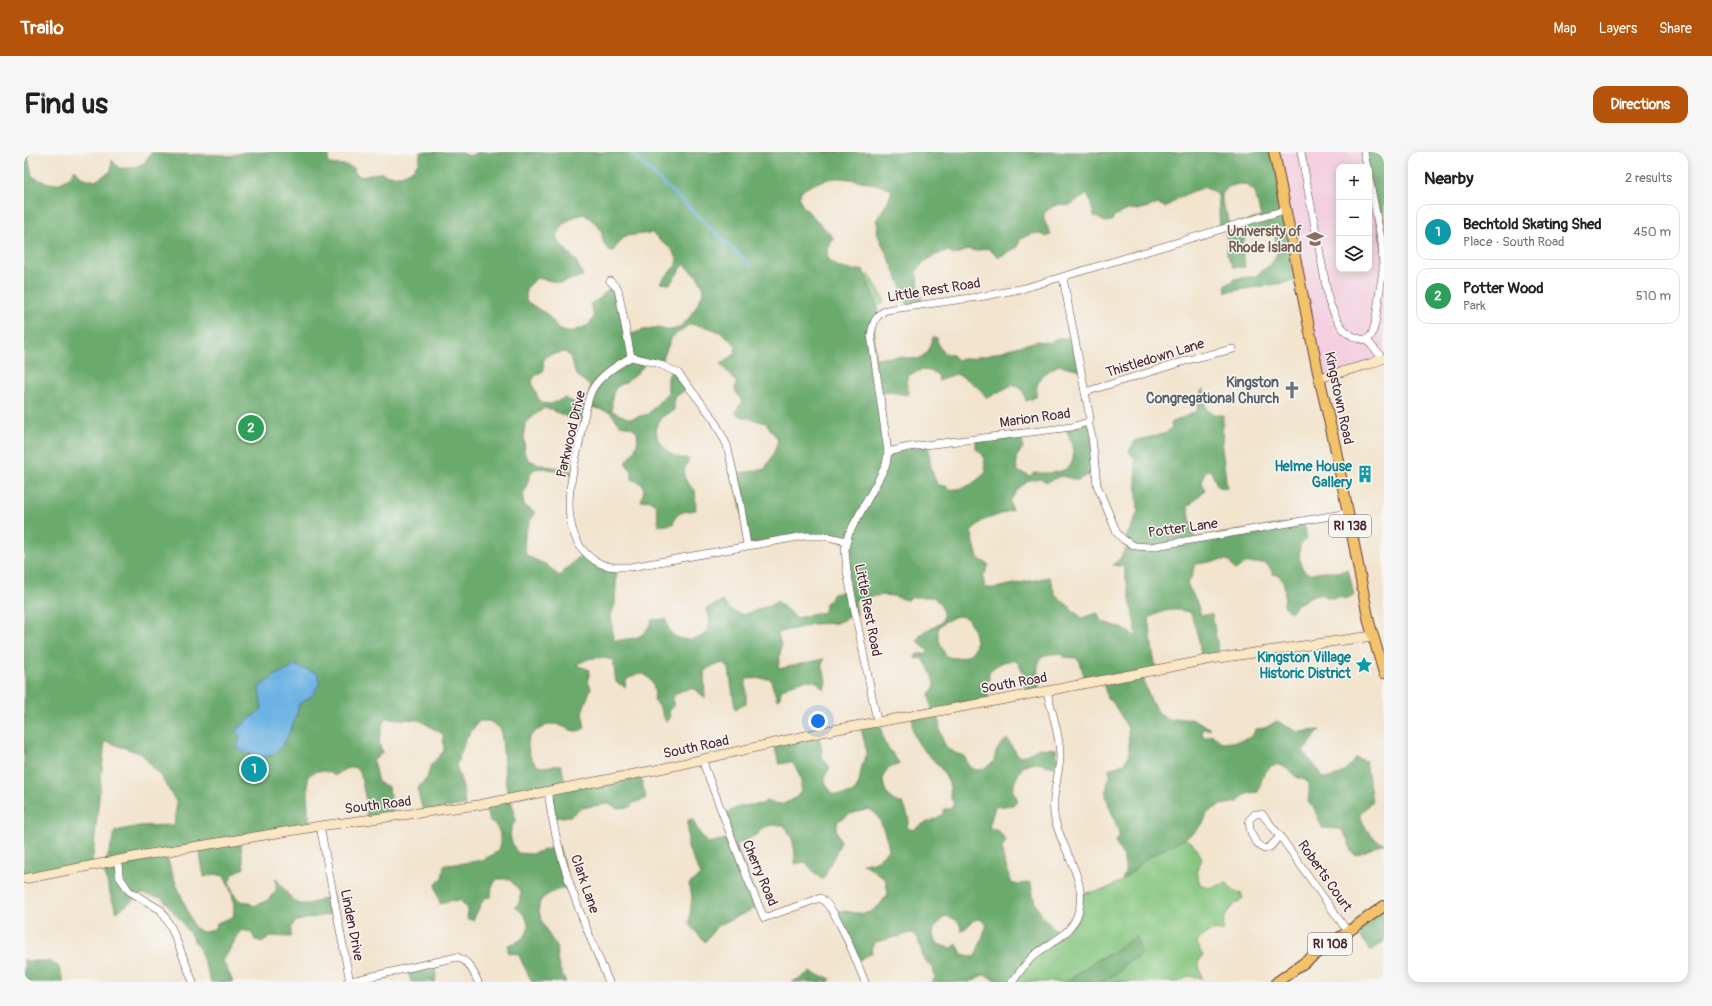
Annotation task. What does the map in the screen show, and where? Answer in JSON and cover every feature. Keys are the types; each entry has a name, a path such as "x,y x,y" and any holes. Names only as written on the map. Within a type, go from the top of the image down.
{"main road":[{"name":"Kingstown Road","path":"1274,152 1372,636 1384,673"},
{"name":"RI 108","path":"1277,982 1384,906"}],"street":[{"path":"1301,152 1329,302 1335,316 1347,333 1356,339 1367,340 1383,358 1370,364 1319,378"},
{"path":"1364,152 1366,164"},
{"path":"1367,340 1372,334 1375,324 1383,269 1382,244 1372,193"},
{"name":"Little Rest Road","path":"877,722 847,572 845,549 848,535 861,514 886,465 888,452 871,335 873,323 877,315 886,310 985,296 1063,278 1286,210"},
{"name":"Marion Road","path":"888,452 909,447 1072,427 1088,422 1090,418 1063,278"},
{"path":"610,281 618,289 631,357 658,363 678,373 713,418 727,445 747,545"},
{"name":"Thistledown Lane","path":"1085,392 1195,358 1233,349"},
{"name":"Parkwood Drive","path":"631,357 617,365 605,375 592,390 576,456 568,513 575,539 592,559 604,565 617,567 649,564 747,545 804,536 824,536 846,542"},
{"name":"Potter Lane","path":"1088,422 1092,437 1097,485 1117,533 1124,540 1135,546 1150,547 1348,513"},
{"name":"South Road","path":"24,879 118,860 320,826 478,805 702,760 827,731 1047,692 1212,659 1372,636"},
{"path":"1012,982 1023,966 1064,934 1073,924 1078,911 1080,896 1074,866 1055,821 1053,804 1060,756 1047,692"},
{"name":"Cherry Road","path":"702,760 764,918 820,898 826,901 834,913 865,982"},
{"name":"Clark Lane","path":"548,790 550,809 568,884 609,982"},
{"name":"Roberts Court","path":"1280,836 1270,847 1264,850 1257,844 1250,833 1249,820 1255,814 1262,814 1280,836 1348,932"},
{"name":"Linden Drive","path":"320,826 349,982 457,957 464,959 469,964 478,982"},
{"path":"118,860 119,876 129,892 161,910 172,929 193,982"}],"shaded area":[{"name":"University of Rhode Island","path":"1275,152 1384,152 1384,358 1319,378"}],"green space":[{"path":"24,152 27,152 32,176 44,182 56,183 66,180 75,169 81,177 95,181 111,171 112,160 119,168 135,167 143,164 152,152 172,155 231,156 244,152 320,152 329,154 328,164 345,165 354,168 354,172 361,177 375,173 394,176 405,174 414,168 418,163 420,152 461,152 469,156 479,152 1273,152 1296,281 1226,292 1225,286 1234,279 1256,276 1272,263 1277,254 1275,235 1263,228 1249,231 1242,244 1245,267 1233,267 1227,254 1227,239 1224,228 1220,229 1218,195 1206,187 1184,195 1166,208 1159,204 1137,210 1130,209 1114,216 1112,221 1105,222 1094,216 1088,194 1068,206 1061,204 1055,205 1044,213 1044,220 1051,234 1047,237 1040,234 1027,236 1020,239 1018,247 999,257 987,248 976,251 969,249 954,255 948,251 930,258 922,264 916,272 922,302 907,305 904,292 877,233 878,225 876,221 892,190 865,182 836,178 822,181 801,191 799,198 802,205 834,238 827,252 831,262 841,268 853,270 863,269 879,312 874,321 875,358 900,357 918,359 928,352 933,337 937,338 938,345 944,353 952,355 957,360 985,356 1037,341 1050,343 1057,338 1074,337 1081,370 1059,365 1053,368 1041,376 1037,384 1036,397 1026,401 1023,390 1016,385 1010,386 987,398 973,383 965,378 955,374 939,381 938,375 927,370 919,371 908,376 906,381 909,395 881,391 888,449 928,445 933,476 939,485 946,486 948,489 959,489 969,485 978,480 986,472 983,455 976,449 976,440 1022,433 1023,447 1016,458 1017,471 1030,476 1033,473 1058,472 1065,469 1070,465 1073,459 1071,441 1066,428 1089,421 1096,471 1078,480 1061,476 1047,482 1040,479 1030,480 1019,488 1010,501 1012,510 982,521 971,531 978,558 989,565 983,577 985,588 995,588 1049,577 1055,594 1082,618 1097,613 1103,622 1122,628 1137,637 1124,567 1113,565 1121,557 1129,543 1126,538 1138,512 1135,460 1129,451 1135,441 1166,433 1172,427 1171,423 1197,411 1201,391 1204,389 1206,409 1215,415 1223,415 1222,448 1227,488 1218,487 1210,470 1205,471 1202,482 1205,490 1188,507 1194,538 1304,521 1307,539 1300,545 1299,552 1301,565 1305,571 1309,573 1324,571 1339,572 1348,569 1354,595 1345,599 1340,597 1330,598 1317,594 1297,604 1292,611 1288,611 1284,605 1285,591 1283,581 1278,575 1273,574 1269,566 1265,563 1245,563 1235,570 1228,560 1197,564 1193,570 1193,575 1187,584 1196,600 1201,615 1212,614 1219,654 1202,661 1198,637 1191,613 1180,610 1169,610 1149,618 1153,654 1157,670 1143,674 1148,694 1154,707 1163,716 1169,719 1184,718 1198,722 1210,729 1203,729 1202,733 1204,737 1211,734 1223,743 1247,739 1254,733 1255,729 1265,728 1277,721 1298,732 1320,730 1303,752 1320,772 1323,778 1333,777 1342,772 1356,758 1366,761 1372,801 1360,814 1363,823 1372,836 1384,843 1356,855 1351,852 1348,840 1341,829 1322,828 1315,810 1308,802 1308,783 1295,776 1287,769 1275,765 1270,767 1263,777 1258,792 1246,794 1238,802 1220,805 1207,813 1204,821 1192,833 1184,839 1151,856 1122,879 1125,865 1120,850 1115,842 1119,837 1119,832 1106,797 1108,779 1111,777 1109,769 1124,764 1129,755 1128,728 1112,701 1107,698 1103,681 1086,683 1080,662 1076,658 1064,657 1062,654 1052,654 1041,659 1039,664 1038,676 1040,691 1026,694 1020,666 1013,661 1004,662 989,672 988,702 938,712 943,740 950,750 963,755 972,769 981,770 994,762 998,749 1007,739 1019,757 1039,748 1056,749 1058,768 1033,763 1023,767 1012,789 1018,800 1013,805 995,807 989,827 1000,832 1006,841 1002,847 1003,857 1012,884 1031,883 1040,913 1062,935 1038,953 1012,982 997,982 988,976 982,975 970,982 931,982 935,978 933,968 924,960 918,938 912,933 876,942 871,948 872,953 857,961 833,910 859,913 871,912 882,902 888,893 885,878 862,863 874,862 889,850 886,837 878,817 869,809 850,814 838,821 836,829 841,842 823,879 820,878 805,862 795,864 793,843 789,833 783,825 772,825 762,828 758,834 736,845 760,906 717,926 705,942 689,924 692,896 689,884 701,875 688,848 688,820 692,819 707,843 732,838 723,814 741,806 762,804 767,800 779,804 788,802 796,797 801,790 801,782 798,772 791,762 779,764 774,745 819,732 823,759 829,766 829,770 825,776 827,785 833,794 848,794 856,789 860,779 861,765 864,761 866,751 860,726 879,721 884,742 900,764 886,771 883,780 884,786 889,796 893,800 903,803 909,818 907,828 914,830 941,815 944,812 944,809 951,809 954,803 950,797 950,787 947,779 918,743 913,733 912,723 912,716 932,711 929,693 934,688 931,673 923,659 914,658 917,654 925,654 928,651 917,641 923,632 940,623 943,612 933,597 914,597 906,600 886,595 855,600 857,614 836,623 813,624 778,633 781,646 778,669 824,659 822,664 826,680 824,690 817,682 808,680 803,681 784,688 781,691 780,698 777,700 770,678 746,679 746,704 735,709 729,669 725,663 714,665 704,671 705,698 695,689 680,691 673,697 673,707 669,711 670,719 666,722 659,706 654,701 655,693 650,679 644,674 636,674 626,680 625,687 616,682 613,660 594,658 585,660 576,665 590,670 588,680 591,688 582,712 585,728 576,731 560,725 550,724 534,732 528,743 529,752 532,759 540,767 561,765 566,786 640,773 646,799 634,803 630,807 616,808 611,804 605,804 582,808 570,816 554,818 548,790 511,799 516,820 511,828 511,841 518,853 531,854 559,846 569,886 543,898 539,908 542,922 557,946 558,965 566,982 532,982 518,954 508,953 508,945 522,938 528,929 526,918 515,907 519,903 521,892 509,879 497,879 492,886 491,897 484,898 473,920 467,919 468,909 460,900 447,901 440,904 435,884 442,879 444,865 466,863 489,857 500,848 500,833 496,826 489,821 484,803 508,797 500,728 489,721 479,721 466,738 456,766 463,787 465,805 423,811 417,789 427,778 431,765 444,751 443,734 419,720 386,718 379,739 383,752 373,761 378,782 389,787 393,815 367,818 366,801 360,772 354,767 345,769 335,776 325,771 318,771 314,772 308,777 308,811 311,827 240,839 244,868 234,873 229,881 234,894 240,901 248,902 254,906 268,900 276,890 276,878 294,901 299,903 312,903 333,895 336,913 296,921 291,927 291,937 272,936 263,942 255,940 251,932 241,930 223,961 233,982 211,982 199,948 182,922 162,898 142,894 117,912 111,897 102,864 107,859 115,831 139,826 174,825 177,803 161,777 142,754 105,741 92,864 24,878","holes":["1238,184 1246,184 1255,192 1261,217 1231,225 1222,203 1222,194 1228,187","584,214 596,223 601,230 605,246 612,252 625,236 652,233 671,249 677,258 676,265 660,283 670,284 684,264 697,276 704,289 700,300 689,318 680,326 672,330 653,328 629,335 613,284 599,299 590,304 594,317 589,325 571,332 565,332 558,328 548,315 526,301 526,289 537,278 561,283 583,276 576,261 557,240 560,230 566,222 574,217","690,324 709,328 726,336 736,346 735,354 721,364 736,382 735,390 742,402 735,412 740,416 766,423 778,440 775,450 765,469 735,474 747,544 824,535 846,543 850,591 832,594 830,600 825,603 824,612 796,618 777,601 773,604 743,615 728,609 723,601 706,609 710,619 709,627 705,634 698,638 682,639 675,636 669,630 666,619 652,620 645,632 638,637 614,641 611,616 615,604 617,567 582,554 559,576 547,565 527,556 524,545 527,528 536,513 524,506 523,496 531,472 535,469 544,468 573,475 572,470 545,466 529,460 524,452 524,428 531,418 544,408 550,409 567,417 584,421 588,406 610,412 620,425 633,428 638,436 634,451 625,463 632,471 632,479 642,484 644,490 641,501 650,500 656,505 659,526 673,524 678,514 696,510 695,490 684,476 686,465 689,460 687,458 674,456 668,452 659,440 656,433 656,426 659,420 664,415 674,410 674,398 689,387 672,369 668,377 668,392 648,414 630,419 612,411 613,395 616,388 629,380 648,360 661,363 672,337","565,352 570,357 576,375 593,388 588,406 575,403 565,398 551,404 542,403 538,398 532,382 534,377 544,370 543,361 548,355","957,616 964,617 968,620 974,632 976,644 970,654 957,658 952,658 945,655 938,636 939,627 943,623","291,665 313,695 299,704 296,717 258,757 237,748 240,736 236,731 262,709 260,687 279,673 293,669","199,847 204,877 215,874 224,876 227,881 234,906 233,917 217,923 216,927 210,931 202,932 194,927 171,871 166,852","946,916 957,921 962,932 974,920 980,919 987,925 975,957 962,954 957,944 952,948 938,944 933,936 936,926"]},
{"path":"1364,152 1384,152 1384,257 1372,192 1372,164 1368,164"},
{"path":"869,274 885,301 854,323 837,295"},
{"path":"1181,839 1192,843 1197,848 1202,859 1196,872 1200,884 1208,888 1227,883 1235,892 1241,893 1243,898 1228,912 1224,920 1223,932 1208,932 1202,936 1197,943 1203,956 1198,962 1202,978 1189,976 1179,982 1101,982 1121,971 1123,964 1140,955 1122,944 1112,953 1096,960 1067,982 1012,982 1022,969 1073,924 1081,894 1106,889 1120,882 1150,856"},
{"path":"1384,906 1384,941 1370,952 1355,927"},
{"path":"1136,936 1142,955 1123,964 1121,971 1101,982 1066,982 1096,960 1112,953"},
{"path":"24,959 28,961 48,961 58,966 64,982 24,982"},
{"path":"433,962 436,973 435,982 411,982 407,969"},
{"path":"811,972 831,979 829,982 792,982"}],"water":[{"path":"290,664 317,673 320,682 313,695 299,704 287,738 275,752 268,756 260,757 237,748 240,736 235,731 262,709 259,687 279,673 292,669"}],"waterway":[{"path":"630,152 750,265"}],"place":[{"name":"University of Rhode Island","path":"1315,239"},
{"name":"Kingston Congregational Church","path":"1292,390"},
{"name":"Potter Wood","path":"251,428"},
{"name":"Helme House Gallery","path":"1365,474"},
{"name":"Kingston Village Historic District","path":"1364,665"},
{"name":"Bechtold Skating Shed","path":"254,769"}]}
